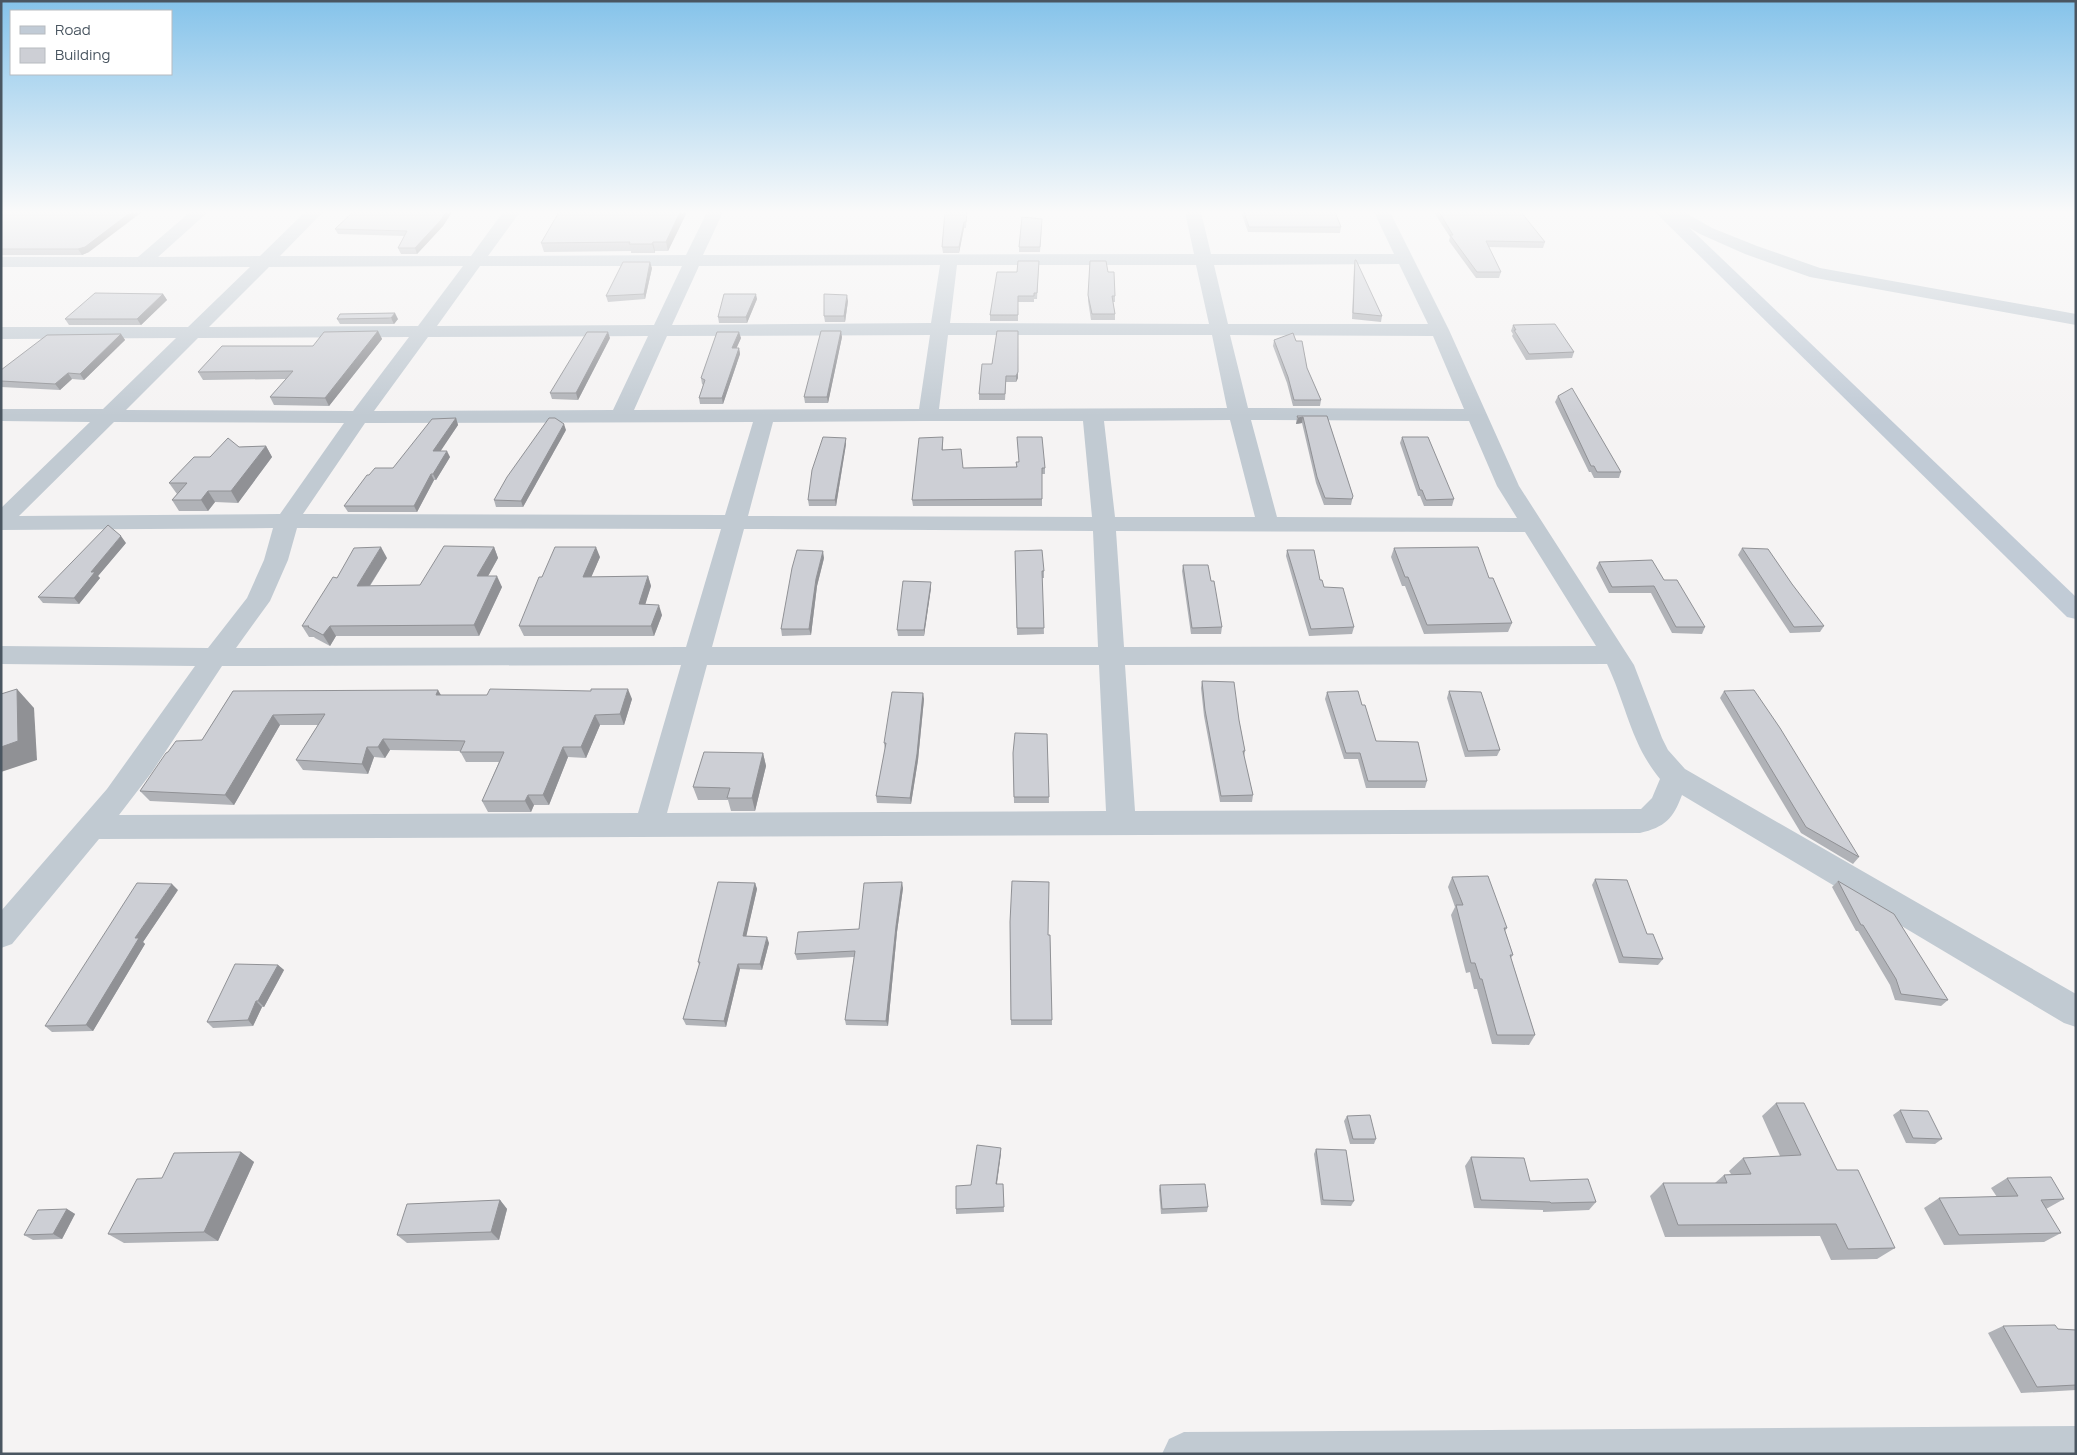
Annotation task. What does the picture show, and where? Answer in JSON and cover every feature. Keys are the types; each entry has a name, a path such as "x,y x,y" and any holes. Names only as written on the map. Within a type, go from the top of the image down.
{"main road":[{"path":"1733,280 2076,611"}],"street":[{"path":"1,522 191,332 246,280"},
{"path":"1,934 92,827 142,764 215,657 258,601 266,586 287,521 299,501 359,417 463,280"},
{"path":"621,415 685,280"},
{"path":"928,416 946,280"},
{"path":"1209,280 1239,414 1268,525"},
{"path":"1415,280 1440,330 1508,486 1621,665 1648,738 1658,757 1675,777 2076,1012"},
{"path":"1854,280 2076,320"},
{"path":"1,333 939,329 1440,330"},
{"path":"649,825 765,415"},
{"path":"1093,415 1104,524 1121,823"},
{"path":"1,416 1478,415"},
{"path":"1,522 287,521 734,524 1533,525"},
{"path":"1,655 215,657 1615,656"},
{"path":"92,827 1649,821 1660,813 1675,777"},
{"path":"1184,1454 2019,1450 2076,1448"}],"building":[{"path":"614,280 647,280 644,294 606,296"},
{"path":"996,280 1038,280 1037,293 1034,293 1034,296 1018,296 1018,315 990,315"},
{"path":"1089,280 1114,280 1115,296 1112,296 1115,314 1092,314 1088,295"},
{"path":"1354,280 1365,280 1382,316 1353,313"},
{"path":"95,293 163,294 137,319 65,319"},
{"path":"724,294 756,294 746,317 718,317"},
{"path":"824,294 847,295 844,316 824,316"},
{"path":"395,313 391,318 337,319 340,314"},
{"path":"1555,324 1574,352 1529,354 1514,330 1516,330 1513,325"},
{"path":"378,331 325,398 270,397 293,371 198,372 222,346 313,346 324,332"},
{"path":"821,331 841,331 827,397 804,397"},
{"path":"997,331 1018,331 1018,372 1016,376 1006,376 1005,394 979,394 982,364 992,364"},
{"path":"587,332 608,332 576,393 550,393"},
{"path":"717,332 739,332 732,348 739,348 722,398 699,398 705,380 701,378"},
{"path":"1293,333 1296,341 1302,341 1307,368 1321,400 1294,400 1288,377 1274,340"},
{"path":"121,334 80,374 68,373 55,384 1,381 1,370 47,335"},
{"path":"1572,388 1621,472 1597,472 1594,466 1591,466 1558,396"},
{"path":"1297,416 1327,416 1353,496 1352,499 1325,498 1317,477 1303,417 1298,418"},
{"path":"456,418 433,451 447,451 433,474 431,474 414,506 344,506 367,475 375,468 393,468 432,419"},
{"path":"549,418 555,418 564,424 521,501 494,500 507,477"},
{"path":"823,437 846,438 835,500 808,500 812,470"},
{"path":"943,437 942,450 961,449 963,468 1017,467 1016,462 1019,462 1017,437 1042,437 1045,468 1042,468 1042,499 912,500 919,438"},
{"path":"1402,437 1428,437 1454,499 1426,500 1422,490 1420,490"},
{"path":"228,438 239,447 266,446 231,491 208,491 201,500 172,500 187,483 169,483 194,457 210,457"},
{"path":"108,525 121,536 91,572 95,572 74,598 38,597"},
{"path":"444,546 494,547 477,576 497,576 474,625 330,626 323,635 309,626 302,626 333,577 337,578 354,548 381,547 357,586 420,585"},
{"path":"555,547 596,547 583,577 648,576 639,604 659,605 651,626 519,626 539,577 542,577"},
{"path":"1478,547 1489,578 1493,578 1512,623 1427,625 1394,548"},
{"path":"1742,548 1768,549 1824,626 1794,627"},
{"path":"797,550 823,551 816,579 809,629 781,629 792,568"},
{"path":"1042,550 1044,628 1017,628 1015,551"},
{"path":"1287,550 1314,550 1320,580 1322,580 1324,587 1343,588 1354,627 1311,629"},
{"path":"1652,560 1664,580 1677,580 1705,627 1676,627 1654,586 1612,587 1599,562"},
{"path":"1183,565 1208,565 1211,581 1214,581 1222,627 1192,628"},
{"path":"903,581 931,582 924,630 897,630"},
{"path":"1202,681 1234,682 1245,751 1243,751 1253,795 1221,796 1205,710"},
{"path":"17,689 18,741 1,747 1,694"},
{"path":"490,689 591,691 591,689 628,689 620,714 595,715 581,747 563,747 543,795 528,795 525,801 482,801 504,752 460,752 465,741 383,739 378,747 367,747 362,764 296,760 325,714 273,715 225,795 140,791 176,741 202,740 233,691 438,690 436,695 487,695"},
{"path":"1754,690 1780,728 1859,857 1806,827 1724,691"},
{"path":"1358,691 1362,705 1365,705 1376,741 1418,742 1427,781 1368,781 1360,753 1346,753 1327,692"},
{"path":"1449,691 1481,692 1500,750 1468,751"},
{"path":"892,692 923,693 917,754 910,798 876,796 886,743 884,743"},
{"path":"1015,733 1047,734 1049,797 1014,797 1013,753"},
{"path":"704,752 763,753 752,798 727,798 730,788 693,787"},
{"path":"1488,876 1507,928 1504,928 1513,955 1510,955 1535,1035 1497,1035 1482,979 1480,979 1475,963 1471,963 1456,905 1463,905 1452,877"},
{"path":"1595,879 1627,880 1647,934 1653,934 1663,959 1623,957"},
{"path":"1012,881 1049,882 1048,935 1050,935 1052,1020 1011,1020 1010,922"},
{"path":"1838,881 1894,914 1948,1000 1901,994 1896,979 1863,925 1861,925"},
{"path":"718,882 755,883 743,936 767,937 760,964 738,964 724,1021 683,1019 700,962 698,962"},
{"path":"902,882 886,1021 845,1020 855,951 795,954 798,932 859,929 864,883"},
{"path":"137,883 172,884 135,938 139,938 86,1025 45,1026"},
{"path":"235,964 278,965 258,1001 256,1001 248,1020 207,1022"},
{"path":"1776,1103 1804,1103 1837,1170 1858,1170 1895,1248 1848,1249 1836,1224 1678,1225 1663,1183 1727,1183 1724,1175 1751,1174 1743,1158 1801,1155"},
{"path":"1900,1110 1928,1111 1942,1139 1913,1138"},
{"path":"1370,1115 1376,1139 1353,1139 1347,1116"},
{"path":"977,1145 1001,1148 996,1184 1003,1184 1004,1207 956,1209 956,1186 971,1185"},
{"path":"1316,1149 1346,1150 1354,1201 1323,1200"},
{"path":"241,1152 204,1232 108,1234 137,1179 162,1178 174,1153"},
{"path":"1471,1157 1524,1158 1530,1181 1588,1179 1596,1202 1551,1203 1481,1200"},
{"path":"2051,1177 2064,1199 2041,1200 2061,1233 1959,1235 1939,1198 2018,1196 2007,1178"},
{"path":"1205,1184 1208,1207 1162,1209 1160,1185"},
{"path":"500,1200 491,1232 397,1235 407,1204"},
{"path":"67,1209 53,1234 24,1235 38,1210"},
{"path":"2055,1325 2058,1329 2076,1330 2076,1385 2037,1387 2003,1326"}]}
